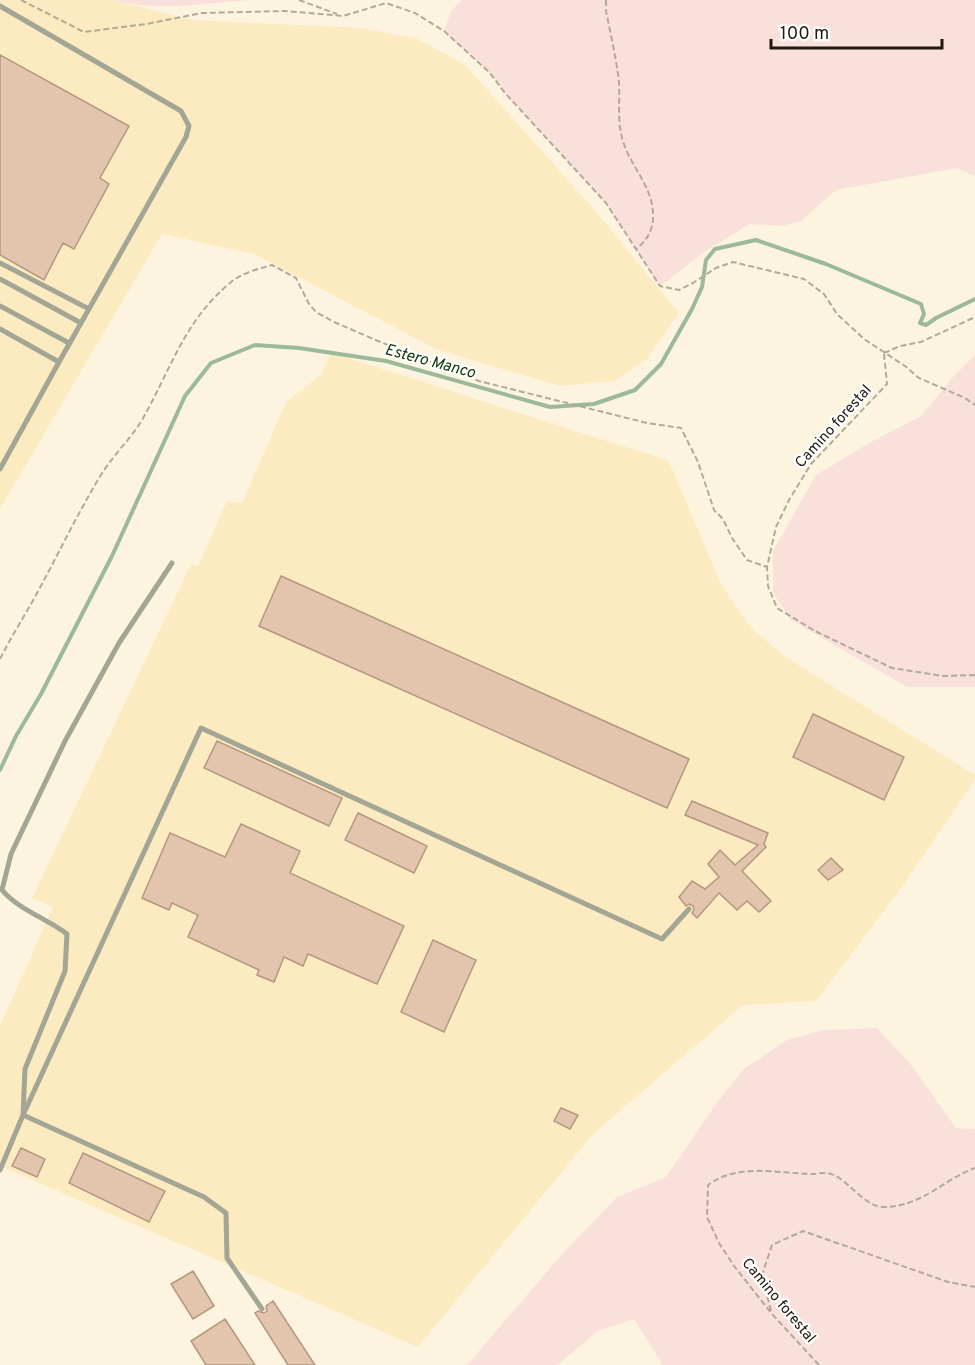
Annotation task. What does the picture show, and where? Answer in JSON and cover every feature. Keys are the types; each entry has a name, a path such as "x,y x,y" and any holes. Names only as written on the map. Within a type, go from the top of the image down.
{"lane":[{"path":"0,6 181,111 188,121 189,131 0,469"},
{"path":"0,263 88,309"},
{"path":"0,279 81,323"},
{"path":"0,306 69,343"},
{"path":"0,329 59,362"},
{"path":"23,1115 25,1069 65,972 67,934 51,921 13,903 2,890 11,854 65,741 119,643 172,563"},
{"path":"0,1170 23,1115 201,728 662,939 689,909"},
{"path":"23,1115 204,1197 226,1213 227,1258 262,1309"}],"path":[{"path":"21,0 84,32 146,24 202,13 284,11 343,16 386,3 416,13 444,31 490,73 505,93 606,202 660,286 679,290 693,284 706,273 733,262 804,279 824,294 837,314 864,339 919,378 965,398 975,405"},
{"path":"299,0 343,16"},
{"path":"606,0 618,75 621,133 631,162 652,201 651,230 644,243 636,249"},
{"path":"0,659 35,597 76,516 103,471 125,445 142,419 175,352 190,328 231,281 272,265 296,278 309,304 316,312 334,322 479,381 665,427 681,428 698,462 714,510 723,519 732,538 747,560 767,567"},
{"path":"884,353 900,346 921,342 975,318"},
{"name":"Camino forestal","path":"884,353 887,384 811,464 776,526 767,567 768,586 777,608 815,631 892,668 943,676 975,675"},
{"name":"Camino forestal","path":"819,1365 772,1314 719,1243 707,1218 708,1185 719,1177 752,1171 830,1173 844,1180 859,1195 879,1207 901,1207 975,1168"},
{"path":"772,1314 762,1275 772,1245 803,1231 948,1282 975,1287"}],"shaded area":[{"path":"0,0 112,0 193,20 361,28 416,38 464,64 593,208 679,313 647,359 615,381 560,386 438,350 254,254 162,234 0,509"},
{"path":"112,0 252,0 164,6 129,4"},
{"path":"462,0 975,0 975,176 957,168 836,190 801,221 781,226 750,224 707,250 660,286 606,203 505,93 490,73 444,31 451,11"},
{"path":"330,355 339,355 669,461 721,584 755,631 784,656 975,775 975,780 899,891 816,1001 743,1005 593,1134 418,1347 0,1166 0,1026 53,907 32,898 191,564 198,566 227,501 242,503 286,402 321,375"},
{"path":"975,355 975,687 907,687 791,620 773,593 773,551 816,475 871,442 921,416 953,377"},
{"path":"877,1028 912,1066 956,1128 975,1129 975,1365 663,1365 634,1319 598,1331 557,1365 467,1365 563,1253 617,1197 666,1177 718,1101 744,1069 787,1040 823,1030"}],"building":[{"path":"0,55 129,126 100,178 109,184 74,249 63,243 44,280 0,255"},
{"path":"281,576 689,759 667,808 259,626"},
{"path":"813,714 904,757 884,800 793,757"},
{"path":"217,741 342,798 329,826 204,768"},
{"path":"692,801 768,833 764,844 766,847 742,871 771,901 759,912 747,901 737,910 719,893 697,918 692,913 693,906 689,904 686,906 679,897 692,881 705,889 719,877 708,864 720,850 735,865 758,845 685,815"},
{"path":"358,813 427,846 414,873 345,840"},
{"path":"241,824 300,851 290,873 404,926 377,984 308,954 303,966 284,957 274,982 257,975 259,970 188,937 198,915 172,903 169,910 142,898 170,833 225,857"},
{"path":"831,858 843,870 828,880 818,870"},
{"path":"433,940 476,960 444,1032 401,1012"},
{"path":"561,1108 578,1115 570,1129 554,1121"},
{"path":"21,1148 45,1159 37,1177 12,1166"},
{"path":"83,1153 165,1191 149,1222 69,1183"},
{"path":"193,1271 214,1306 193,1319 171,1284"},
{"path":"273,1301 315,1365 288,1365 255,1313 267,1311 266,1306"},
{"path":"225,1319 255,1365 206,1365 191,1341"}],"waterway":[{"name":"Estero Manco","path":"0,770 112,556 185,396 211,363 255,345 299,348 386,361 550,407 594,404 635,390 661,364 692,309 702,287 706,260 715,249 756,240 826,264 921,304 924,314 920,323 926,325 975,299"}]}
